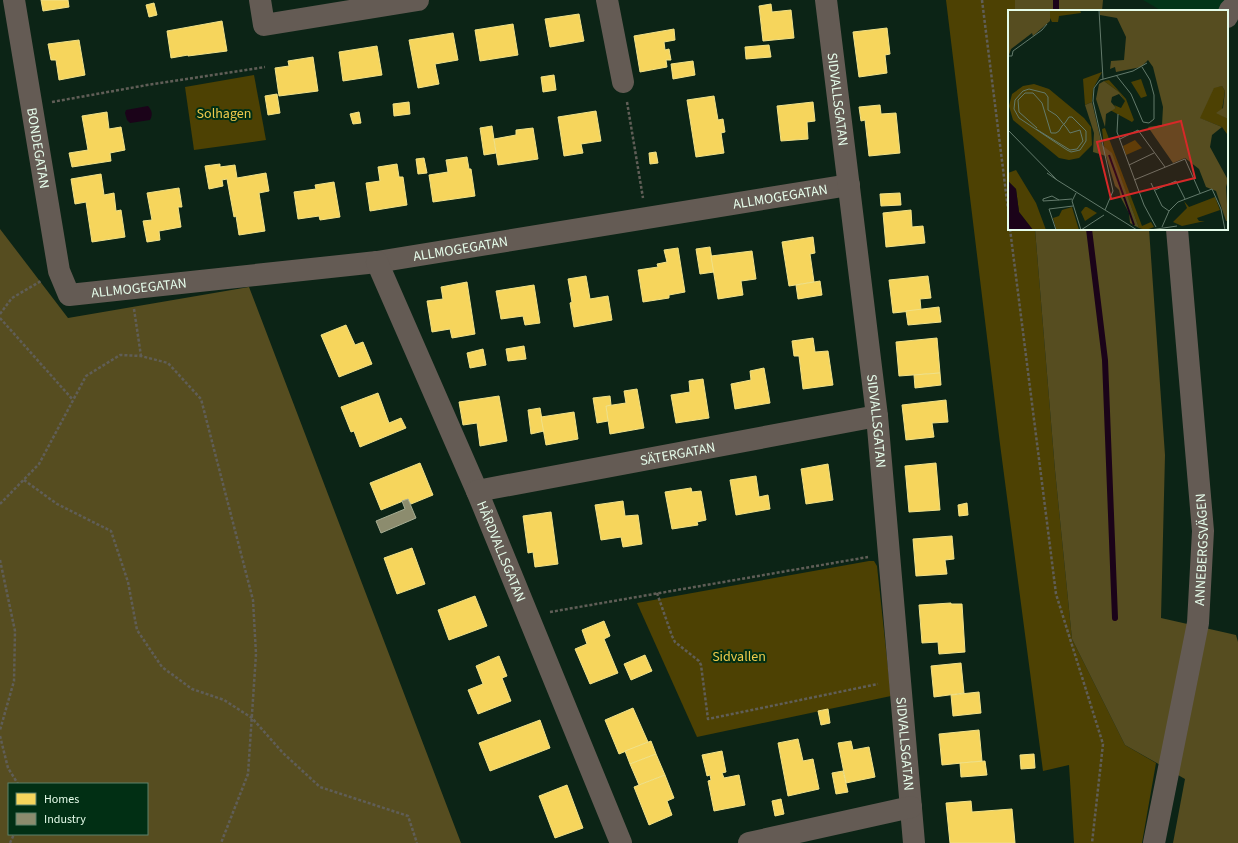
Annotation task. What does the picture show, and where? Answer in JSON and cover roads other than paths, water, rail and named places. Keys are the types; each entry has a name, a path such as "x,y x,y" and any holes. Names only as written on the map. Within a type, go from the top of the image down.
{"street":[{"name":"BONDEGATAN","path":"14,0 59,271 69,295"},
{"path":"260,0 264,25 418,0"},
{"path":"606,0 623,82"},
{"name":"SIDVALLSGATAN","path":"826,0 877,416 914,843"},
{"path":"1228,14 1238,2"},
{"name":"ALLMOGEGATAN","path":"69,295 377,262 849,185"},
{"name":"ANNEBERGSVÄGEN","path":"1154,843 1198,623 1203,531 1177,230"},
{"name":"HÅRDVALLSGATAN","path":"377,262 477,491 621,843"},
{"name":"SÄTERGATAN","path":"477,491 877,416"},
{"path":"749,843 911,807"}],"waterway":[{"path":"1056,0 1056,10"},
{"path":"1089,230 1105,360 1115,618"}],"park label":[{"name":"Solhagen","path":"224,113"},
{"name":"Sidvallen","path":"739,656"}]}
